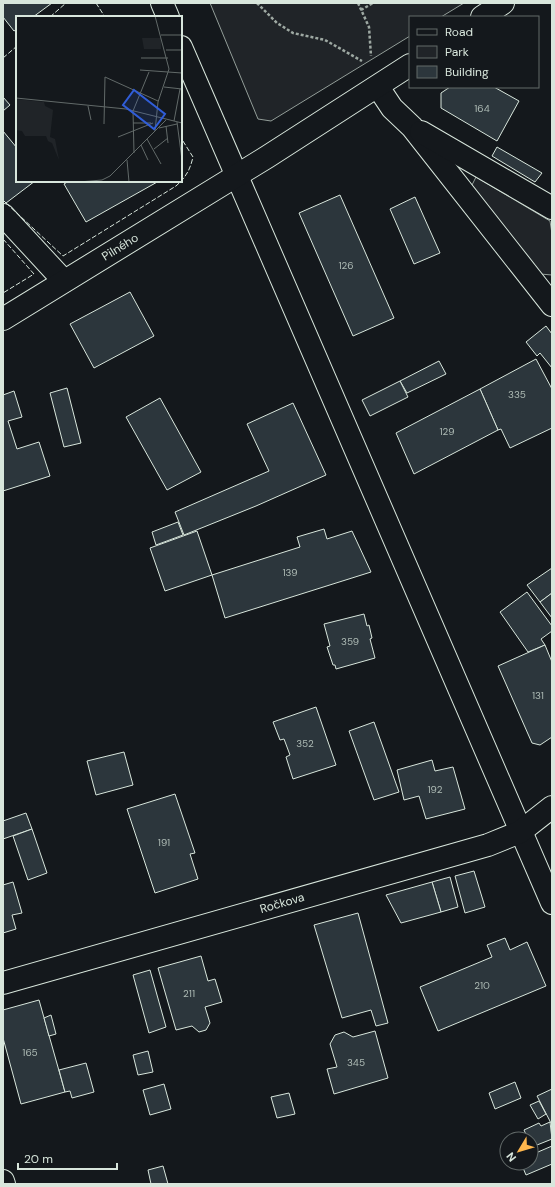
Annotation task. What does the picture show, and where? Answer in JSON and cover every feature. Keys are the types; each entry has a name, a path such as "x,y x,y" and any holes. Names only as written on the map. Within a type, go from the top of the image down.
{"street":[{"path":"162,3 168,16"},
{"path":"483,16 502,3"},
{"path":"182,48 552,903"},
{"name":"Pilného","path":"3,319 237,176 409,66"},
{"path":"378,86 392,108 412,127 552,305"},
{"path":"412,127 552,208"},
{"path":"3,215 64,281"},
{"name":"Ročkova","path":"3,983 488,845 520,832 552,807"}],"path":[{"path":"257,3 277,23 293,33 326,40 364,62"},
{"path":"358,3 369,27 372,47 371,60"},
{"path":"361,10 373,3"}],"green space":[{"path":"210,3 464,3 443,16 409,16 409,37 271,121 258,119"},
{"path":"476,177 550,221 552,234 552,275 540,274 471,187"}],"building":[{"path":"3,3 52,3 34,16 16,16 16,30 14,31 3,17"},
{"path":"448,88 496,88 519,101 497,141 441,108 441,93"},
{"path":"3,97 10,105 3,111"},
{"path":"3,131 16,147 16,182 34,182 6,203 3,200"},
{"path":"497,147 542,173 535,182 492,156"},
{"path":"67,182 157,182 86,222 64,184"},
{"path":"340,195 394,318 353,336 299,213"},
{"path":"415,197 440,253 414,264 390,209"},
{"path":"130,292 154,336 94,368 70,324"},
{"path":"546,326 552,334 552,368 540,353 537,356 526,342"},
{"path":"536,359 552,389 552,428 510,448 501,429 498,430 480,389"},
{"path":"439,361 446,374 407,393 400,381"},
{"path":"400,381 408,397 370,416 362,400"},
{"path":"67,388 81,443 64,447 50,393"},
{"path":"480,389 498,430 414,474 396,433"},
{"path":"14,391 22,417 8,421 17,449 39,442 50,476 3,491 3,395"},
{"path":"160,398 201,472 167,490 126,417"},
{"path":"293,403 326,475 256,506 184,535 175,512 269,471 247,424"},
{"path":"178,522 183,535 156,545 152,532"},
{"path":"324,529 327,539 352,531 371,572 225,618 212,575 300,547 297,537"},
{"path":"197,531 212,575 165,591 150,548"},
{"path":"552,568 552,593 540,602 527,585"},
{"path":"527,592 552,626 552,631 541,639 545,645 528,652 500,612"},
{"path":"552,593 552,618 540,602"},
{"path":"364,614 367,626 369,625 372,638 370,639 375,658 336,669 335,665 333,665 327,647 330,646 324,624"},
{"path":"545,645 552,662 552,737 540,745 532,743 498,666"},
{"path":"316,707 336,765 293,779 286,757 290,755 284,739 280,740 273,722"},
{"path":"374,722 399,792 374,800 349,731"},
{"path":"124,752 133,785 96,795 87,761"},
{"path":"432,760 435,771 453,767 465,809 426,819 419,796 404,800 397,770"},
{"path":"175,794 195,853 190,854 198,879 155,893 127,809"},
{"path":"26,813 32,829 3,839 3,821"},
{"path":"32,829 47,873 28,880 13,836"},
{"path":"474,871 485,907 465,913 455,876"},
{"path":"450,877 458,907 441,912 432,882"},
{"path":"13,882 22,913 12,915 16,929 3,933 3,885"},
{"path":"432,882 441,912 401,923 386,895"},
{"path":"358,913 388,1023 376,1026 371,1010 342,1018 314,925"},
{"path":"505,938 510,950 527,942 546,986 438,1031 420,987 492,957 487,945"},
{"path":"201,956 208,981 215,979 222,1002 205,1007 210,1023 206,1030 199,1032 192,1026 176,1030 158,968"},
{"path":"150,970 166,1027 149,1033 133,975"},
{"path":"39,1000 65,1092 21,1104 3,1038 3,1010"},
{"path":"51,1015 56,1034 49,1036 44,1018"},
{"path":"375,1031 388,1078 334,1094 327,1069 337,1067 330,1044 335,1035 344,1032 353,1037"},
{"path":"148,1051 153,1072 138,1075 133,1055"},
{"path":"86,1063 94,1092 72,1098 70,1091 65,1092 59,1070"},
{"path":"515,1082 521,1098 495,1109 489,1093"},
{"path":"164,1084 171,1109 150,1115 143,1090"},
{"path":"552,1089 552,1125 537,1096"},
{"path":"289,1093 295,1114 277,1118 271,1097"},
{"path":"539,1101 546,1114 538,1119 530,1105"},
{"path":"550,1122 552,1139 539,1144 539,1131 524,1130 539,1123 541,1126"},
{"path":"552,1146 552,1164 539,1170 539,1152"},
{"path":"163,1166 168,1184 151,1184 148,1170"},
{"path":"524,1171 535,1171 526,1175"}],"fence":[{"path":"51,16 66,3"},
{"path":"96,3 104,16"},
{"path":"3,58 16,47"},
{"path":"182,140 193,157 187,173 182,180"},
{"path":"6,203 63,256 176,186 180,182"},
{"path":"3,239 34,274 3,293"}]}
